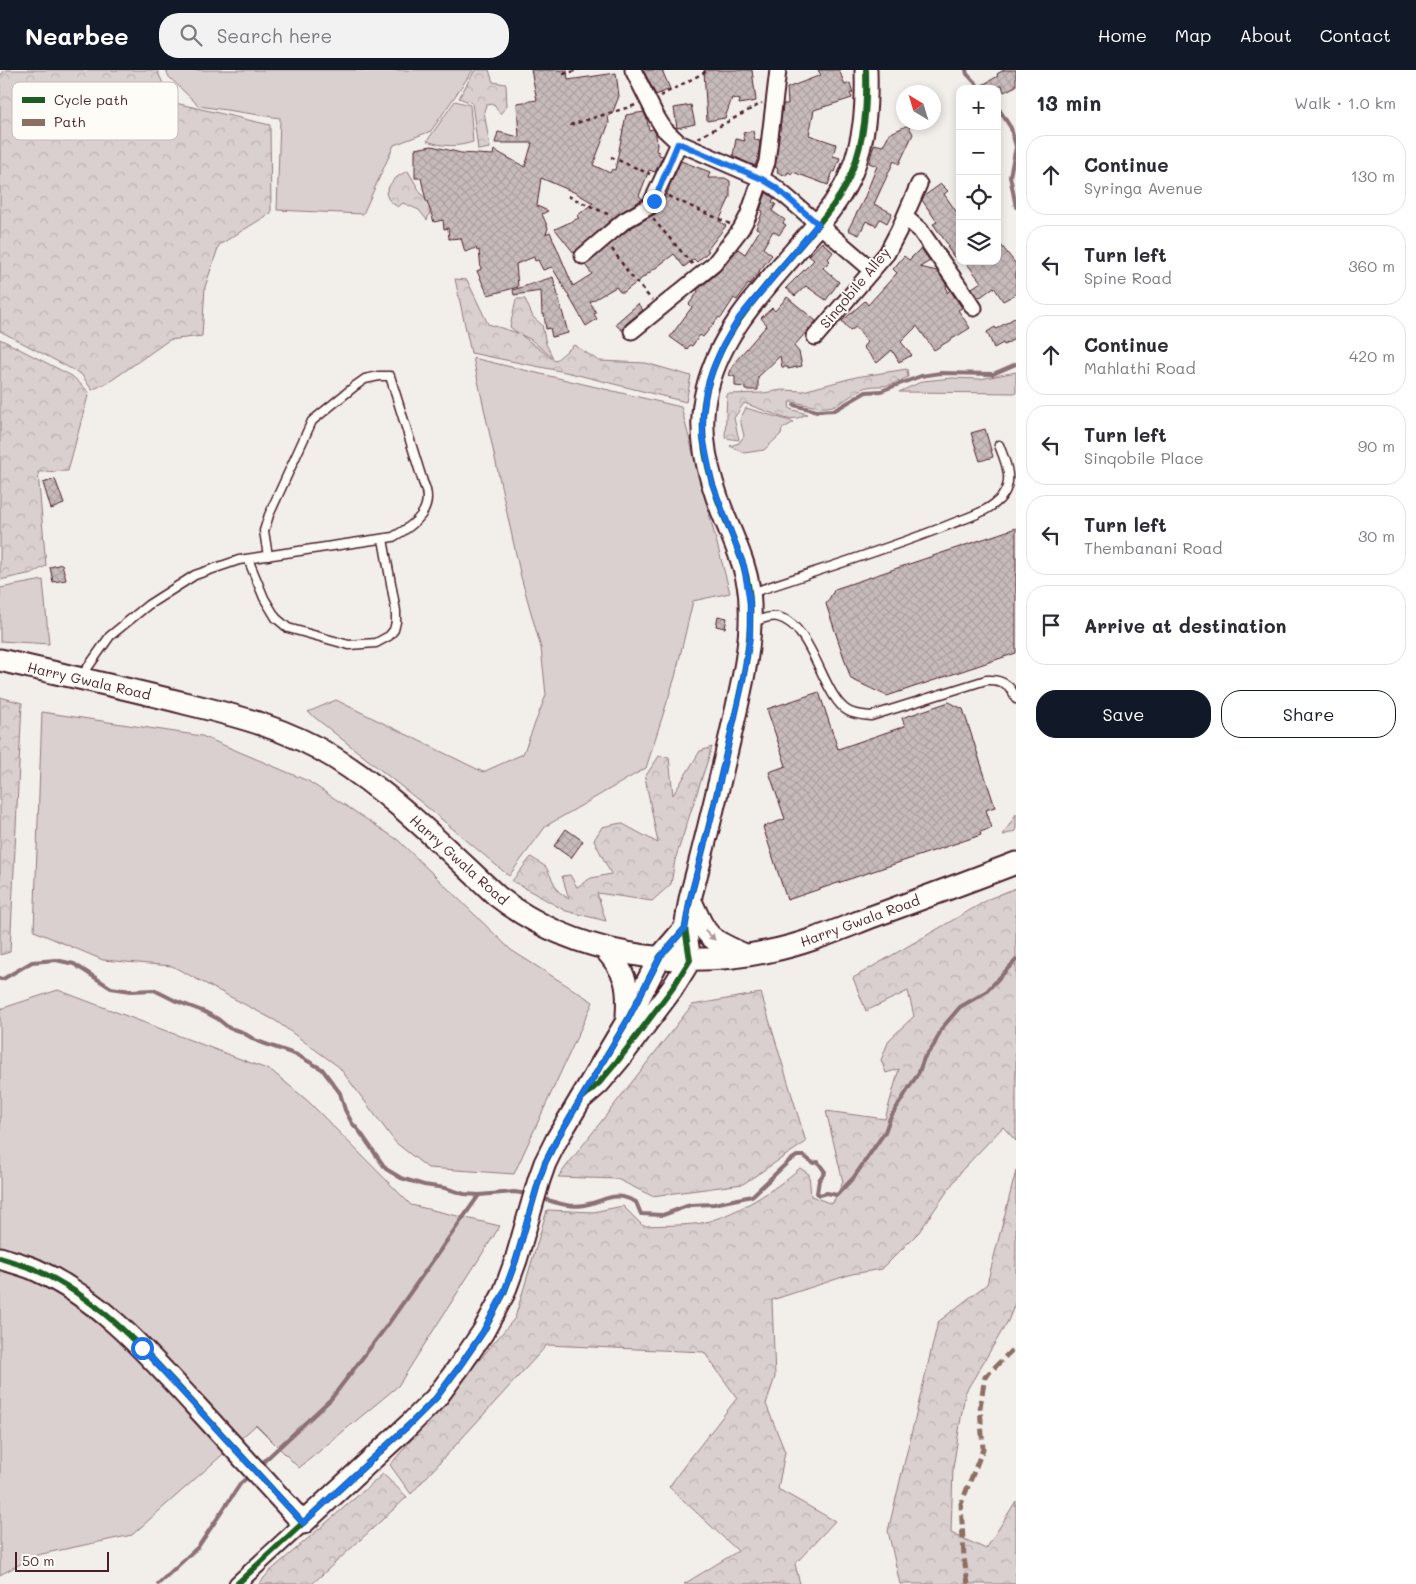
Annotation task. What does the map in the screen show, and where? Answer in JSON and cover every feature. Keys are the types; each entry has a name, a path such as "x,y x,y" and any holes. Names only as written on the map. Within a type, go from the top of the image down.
{"street":[{"path":"633,70 648,102 664,128 681,144 762,179 775,187 872,270"},
{"path":"632,331 702,275 724,254 741,229 767,162 778,70"},
{"path":"583,1097 599,1083 620,1058 672,989 690,960 685,928 690,899 713,811 742,685 750,638 749,593 744,566 710,474 703,437 706,391 722,348 739,318 836,201 852,173 862,140 866,111 866,70"},
{"path":"583,256 624,221 650,206 681,144"},
{"name":"Sinqobile Alley","path":"815,337 887,253 919,184"},
{"path":"905,217 920,230 974,308"},
{"name":"Harry Gwala Road","path":"0,660 240,717 266,725 299,739 332,756 370,781 403,808 512,908 566,936 621,953 690,960 719,959 771,951 809,941 1016,863"},
{"path":"690,899 702,927 710,937 718,943 746,955"},
{"path":"237,1584 436,1398 483,1332 504,1292 516,1260 545,1163 557,1139 627,1021 660,957 685,928"},
{"path":"605,949 624,973 628,993 627,1021"},
{"path":"0,1258 36,1269 60,1282 113,1320 142,1348 303,1523"}],"lane":[{"path":"79,679 110,636 148,605 195,575 239,560 248,559 383,539 393,537 413,525 426,508 427,491 391,379 388,375 365,379 312,421 269,514 264,531 268,556"},
{"path":"749,593 908,541 982,512 995,503 1007,489 1008,473 999,444"},
{"path":"248,559 264,598 276,618 288,628 349,645 376,643 389,636 396,622 396,611 383,539"},
{"path":"750,622 777,616 786,620 798,631 816,659 833,694 840,703 847,710 860,715 871,716 986,680 997,680 1005,683 1013,691 1016,699"}],"path":[{"path":"563,74 579,70"},
{"path":"570,125 648,102 708,70"},
{"path":"681,144 776,95"},
{"path":"611,157 660,186 741,229"},
{"path":"568,196 624,221"},
{"path":"645,210 702,275"},
{"path":"604,238 630,275 660,308"}],"green space":[{"path":"5,70 157,70 162,82 12,82 12,140 178,140 178,104 270,125 271,213 219,245 205,287 202,336 169,340 112,380 92,390 81,374 0,331 0,76"},
{"path":"166,70 473,70 431,131 394,145 363,214 277,210 280,118 199,106 178,86 178,82 174,82"},
{"path":"475,70 489,70 493,82 506,84 507,106 500,114 494,104 486,105 484,111 490,148 478,150 472,103 459,98"},
{"path":"455,101 470,105 473,142 450,146 427,141"},
{"path":"408,171 422,195 432,207 427,220 419,210 403,203 398,207 387,196 386,193 389,186 397,177"},
{"path":"455,279 467,280 488,324 518,333 510,327 516,299 525,299 533,317 542,325 546,344 553,358 530,339 521,335 555,361 574,345 599,361 646,363 691,376 686,402 570,373 471,353"},
{"path":"0,339 72,376 89,392 68,471 38,472 46,566 32,573 0,580"},
{"path":"473,358 681,407 730,593 693,601 675,677 646,768 546,826 509,876 422,803 308,712 336,700 483,772 523,754 546,695 541,648 521,577"},
{"path":"907,369 908,377 896,383 864,388 832,406 817,407 789,402 790,409 807,414 798,418 787,419 744,403 734,418 739,440 725,438 727,394 763,393 782,390 803,391 856,377"},
{"path":"1016,372 1016,393 899,392 923,381 952,378 980,379"},
{"path":"746,408 794,422 782,429 781,434 764,450 744,453 730,446 739,443 744,436 740,419"},
{"path":"43,580 49,644 0,641 0,588"},
{"path":"0,697 22,703 10,952 0,955"},
{"path":"42,712 202,736 308,781 398,840 511,950 593,1002 514,1174 428,1168 396,1143 339,1067 276,1021 172,966 103,960 34,931"},
{"path":"712,747 675,860 671,884 652,901 597,893 606,921 566,911 512,881 531,857 546,867 558,891 569,899 562,876 570,875 577,887 591,878 611,874 594,840 602,827 621,823 658,843 645,777 659,756 669,757 673,795 700,751"},
{"path":"1016,814 1016,831 1003,835"},
{"path":"1016,888 1016,1141 1003,1127 962,1170 919,1232 882,1269 852,1274 772,1300 775,1377 766,1404 785,1452 778,1489 835,1521 795,1564 800,1584 684,1584 738,1551 669,1487 737,1398 704,1352 547,1345 411,1494 390,1465 515,1318 547,1210 593,1212 623,1206 643,1226 700,1223 719,1218 744,1207 768,1193 800,1168 809,1174 811,1196 832,1204 843,1182 826,1111 885,1119 899,1069 886,1073 881,1060 889,1040 914,1016 908,991 866,1011 853,978 991,898"},
{"path":"58,990 272,1071 309,1102 411,1205 500,1226 398,1386 299,1468 256,1425 132,1535 37,1555 0,1575 0,1009"},
{"path":"761,993 806,1142 743,1184 652,1196 617,1179 558,1177 692,1005"},
{"path":"1016,1171 1016,1301 1008,1321 965,1393 953,1468 951,1533 986,1549 1016,1501 1016,1584 900,1584 888,1531 938,1322 987,1284"},
{"path":"383,1474 407,1497 312,1584 259,1584 269,1572"}],"building":[{"path":"531,70 567,70 568,80 616,73 619,96 612,114 608,116 609,123 593,165 610,173 612,169 615,170 626,115 644,112 649,130 653,129 656,134 656,151 659,152 659,155 663,156 655,172 649,170 639,196 643,199 618,214 574,253 555,229 579,218 577,216 593,203 576,193 541,178 537,206 548,211 542,214 548,228 546,234 550,232 573,286 592,274 585,265 629,229 655,214 660,207 662,208 681,161 710,172 708,178 725,178 730,181 730,197 719,221 726,226 707,250 709,251 697,262 694,259 684,267 674,254 624,292 620,292 616,287 590,302 597,319 586,326 552,267 543,270 538,260 535,261 534,257 516,264 518,287 488,295 477,271 481,269 479,250 477,251 476,248 465,252 461,238 449,239 448,228 444,229 443,220 434,222 426,201 421,178 415,178 415,149 432,146 461,153 493,155 494,150 525,167 532,143 495,143 498,132 519,137 517,103 537,100"},
{"path":"643,70 662,70 670,89 656,95"},
{"path":"704,70 752,70 756,101 739,104 740,100 732,98 725,118 707,121"},
{"path":"818,70 839,70 845,85 850,83 853,93 850,93 852,98 814,110 809,135 836,144 833,156 840,158 828,185 793,172 792,174 788,172 786,176 777,172 778,169 775,167 783,104 788,104 787,88 821,75"},
{"path":"1004,70 1016,70 1016,86 1004,92 1002,85 982,85 998,76 997,74"},
{"path":"691,105 695,124 677,128 674,108"},
{"path":"897,130 911,130 913,134 899,164 894,161 874,204 892,213 887,223 880,219 876,226 866,221 859,235 848,230 864,199 877,166 869,163 874,144 883,146 889,134"},
{"path":"753,131 755,140 760,141 755,166 733,156 736,139 745,141 743,133"},
{"path":"941,184 948,191 944,194 956,211 956,257 947,247 949,246 933,224 937,222 922,200 924,196"},
{"path":"766,193 774,198 772,202 776,204 772,211 785,220 783,223 786,225 779,235 773,231 763,248 772,255 737,300 734,298 721,318 719,317 703,337 700,335 692,346 690,345 687,349 670,337 692,307 689,304 698,292 697,290 720,271 738,249 745,254 760,230 756,228 763,211 760,210"},
{"path":"822,242 833,252 828,259 830,261 823,268 839,282 826,300 806,286 795,296 786,288 814,260 809,256"},
{"path":"1001,245 1016,264 1016,294 1003,301 994,287 978,297 972,288 981,282 968,265 1001,265"},
{"path":"921,248 930,261 920,267 937,271 946,284 947,293 950,290 962,308 958,310 970,328 934,350 917,326 901,342 912,355 899,362 892,350 877,363 863,347 867,342 856,327 850,331 842,321 865,301 868,305 897,273 893,269 904,256 909,260"},
{"path":"553,277 568,333 552,337 550,328 546,329 544,314 542,314 541,291 514,295 513,290"},
{"path":"787,297 816,321 794,346 799,352 802,366 788,369 788,367 782,367 780,356 758,377 758,390 745,390 745,387 735,386 735,377 729,375 734,363 767,325 761,318 772,308 775,311"},
{"path":"638,304 643,310 626,324 623,331 615,324"},
{"path":"1016,317 1016,338 994,348 987,332"},
{"path":"985,429 993,457 980,461 971,433"},
{"path":"55,479 64,504 51,509 43,483"},
{"path":"1016,528 1016,653 887,696 851,679 826,604 835,589"},
{"path":"62,564 66,580 53,582 50,567"},
{"path":"718,616 727,618 725,628 716,626"},
{"path":"819,692 838,749 905,726 902,718 949,702 963,709 995,807 986,810 992,828 980,832 981,835 787,900 763,827 785,819 769,772 786,766 767,709"},
{"path":"566,829 583,841 571,858 554,846"}],"waterway":[{"path":"966,70 967,74 977,85"},
{"path":"1001,112 1011,128 1016,147 1010,176 1016,207"},
{"path":"794,405 817,411 835,410 866,392 881,391 921,376 941,373 993,374 1016,364"},
{"path":"0,979 32,962 56,960 74,964 111,988 131,991 154,990 205,1012 229,1028 240,1031 257,1041 297,1055 322,1069 340,1093 345,1110 352,1123 386,1169 401,1178 464,1194 479,1195 514,1192 528,1194"},
{"path":"541,1198 578,1206 621,1197 636,1202 641,1214 663,1215 690,1205 714,1204 752,1196 789,1161 797,1156 804,1156 813,1163 818,1162 825,1172 819,1180 817,1193 820,1195 827,1193 837,1195 854,1177 885,1132 890,1118 919,1072 924,1058 934,1045 942,1028 960,1007 986,992 1016,960"},
{"path":"260,1465 331,1399 386,1327 479,1195"},
{"path":"158,1584 198,1547 241,1483 250,1475"}],"marked path":[{"path":"968,1584 964,1558 961,1504 983,1449 980,1407 985,1377 1016,1346"}],"cycle path":[{"path":"583,1097 599,1083 620,1058 672,989 690,960 685,928 690,899 745,670 750,621 748,582 718,501 705,454 703,421 707,389 714,367 736,325 749,306 828,212 848,180 860,146 862,134 866,96 866,70"},
{"path":"237,1584 436,1398 483,1332 504,1293 516,1260 545,1163 557,1139 627,1021 660,957 685,928"},
{"path":"0,1258 32,1268 60,1282 82,1296 122,1329 159,1366 303,1523"}],"route":[{"path":"142,1348 303,1523 436,1398 483,1332 504,1292 516,1260 545,1163 598,1067 627,1021 660,957 685,928 690,899 713,811 742,685 750,638 750,603 744,566 712,483 703,437 706,391 722,348 739,318 818,224 775,187 762,179 678,143 654,201"}]}
